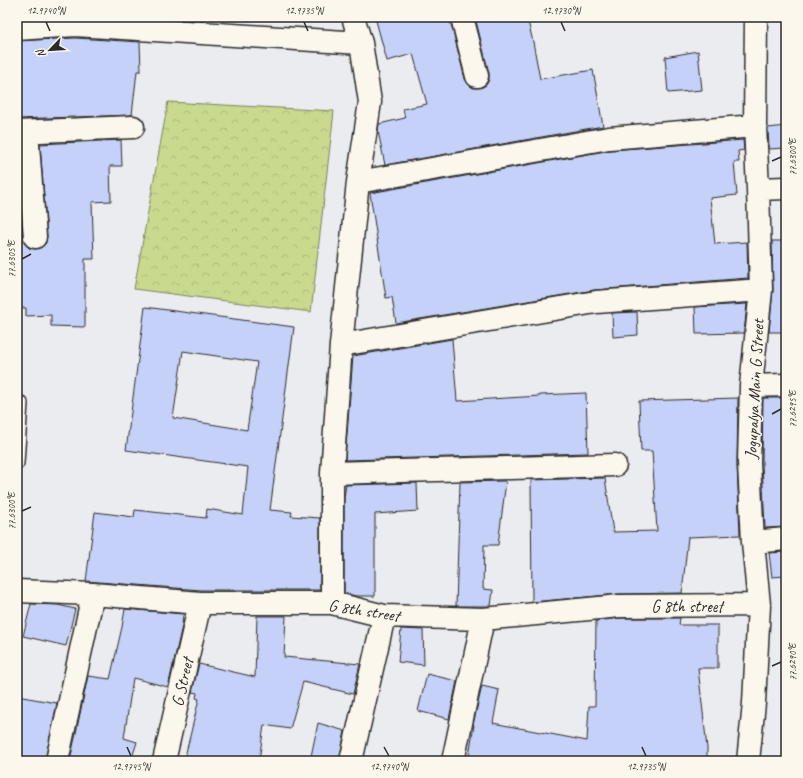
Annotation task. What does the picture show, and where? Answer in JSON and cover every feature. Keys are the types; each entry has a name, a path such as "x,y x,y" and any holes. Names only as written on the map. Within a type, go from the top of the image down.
{"street":[{"path":"332,603 332,474 341,345 358,182 370,102 361,43 353,17"},
{"path":"462,17 478,76"},
{"name":"Jogupalya Main G Street","path":"748,761 754,702 759,606 753,542 749,463 751,386 760,290 755,126 756,17"},
{"path":"17,29 75,25 361,43"},
{"path":"358,182 609,138 755,126"},
{"path":"35,238 22,132 133,127"},
{"path":"758,189 786,188"},
{"path":"341,345 596,302 760,290"},
{"path":"751,386 786,385"},
{"path":"332,474 615,466"},
{"path":"753,542 786,539"},
{"name":"G 8th street","path":"17,591 93,594 200,603 332,603 384,616 483,619 620,606 759,606"},
{"path":"57,761 93,594"},
{"name":"G Street","path":"164,761 200,603"},
{"path":"351,761 384,616"},
{"path":"453,761 483,619"}],"lane":[{"path":"17,463 21,403"}],"green space":[{"path":"168,102 334,111 311,312 134,289"}],"building":[{"path":"375,17 450,17 465,79 473,88 480,88 486,85 489,80 489,73 475,17 527,17 540,79 593,70 603,126 385,165 378,131 379,124 405,118 403,109 427,104 413,54 387,61"},
{"path":"75,38 140,42 141,71 137,71 132,115 17,119 17,41"},
{"path":"698,51 702,90 668,93 665,57"},
{"path":"786,126 786,148 769,149 768,128"},
{"path":"121,140 122,166 110,166 111,201 92,202 94,259 85,259 85,327 51,326 51,315 26,316 26,308 17,308 17,165 23,238 25,244 29,248 36,249 42,247 46,243 47,236 40,144"},
{"path":"743,140 744,150 738,151 739,162 734,162 737,195 710,198 715,244 747,242 748,278 594,290 396,323 392,297 386,298 370,193 611,150"},
{"path":"772,241 786,241 786,332 769,332 773,290"},
{"path":"747,304 744,333 696,334 695,307"},
{"path":"145,307 294,327 270,510 292,512 291,516 320,518 320,590 201,590 86,581 95,512 134,517 135,510 206,518 207,509 243,515 248,467 126,450","holes":["183,351 257,362 247,430 173,418"]},
{"path":"637,312 638,335 613,337 612,313"},
{"path":"452,339 457,401 586,393 588,453 345,460 353,356"},
{"path":"738,398 737,464 740,535 688,537 682,593 619,594 532,602 531,480 605,478 613,532 657,531 652,451 641,451 639,401"},
{"path":"763,398 786,398 786,527 765,528 762,463"},
{"path":"506,481 498,545 484,545 483,589 493,590 491,606 456,606 460,482"},
{"path":"417,483 418,511 375,514 375,596 356,596 344,593 344,497 346,485"},
{"path":"786,552 786,576 772,577 769,553"},
{"path":"31,604 58,605 75,609 66,646 23,636"},
{"path":"125,609 183,614 182,626 168,687 133,678 124,738 137,742 131,761 70,761 88,676 110,679"},
{"path":"257,616 286,616 284,657 360,664 353,694 303,682 290,729 264,725 259,761 184,761 199,699 196,698 197,693 192,692 199,664 255,677"},
{"path":"621,618 680,618 679,625 718,625 718,668 698,668 707,748 707,761 468,761 473,725 482,686 499,690 493,723 587,741 589,706 595,706 596,621"},
{"path":"401,629 423,630 424,665 398,662"},
{"path":"427,674 457,681 449,719 418,711"},
{"path":"17,696 57,703 45,761 17,761"},
{"path":"318,723 345,731 339,761 310,761"}]}
